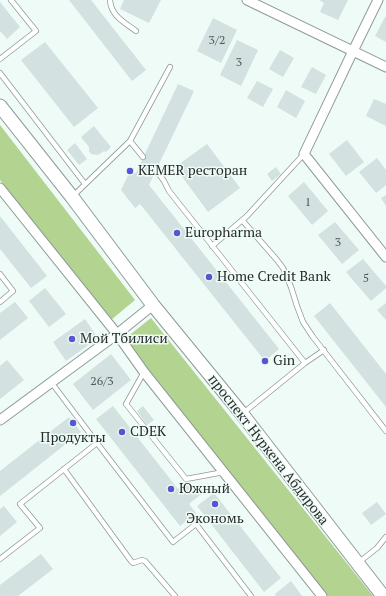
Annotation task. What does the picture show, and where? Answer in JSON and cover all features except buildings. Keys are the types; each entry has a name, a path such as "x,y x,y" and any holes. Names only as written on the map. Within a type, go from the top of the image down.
{"main road":[{"name":"проспект Нуркена Абдирова","path":"0,106 72,197 153,304 242,414 383,596"}],"street":[{"path":"248,0 386,67"},
{"path":"378,0 352,51 304,154 386,257"},
{"path":"0,188 322,596"},
{"path":"0,420 116,334 153,304"}],"lane":[{"path":"0,59 36,31 11,0"},
{"path":"110,0 116,16 136,31"},
{"path":"72,197 130,141 170,67"},
{"path":"0,73 85,184"},
{"path":"130,141 143,157"},
{"path":"212,246 242,220 304,154"},
{"path":"156,170 169,191 305,363"},
{"path":"242,220 277,260 291,287 304,322 386,431"},
{"path":"0,274 13,291 0,302"},
{"path":"242,414 305,363 324,350"},
{"path":"144,372 126,404 186,479 225,472"},
{"path":"51,382 173,542 196,524 251,596"},
{"path":"0,559 40,528 20,504 97,443"},
{"path":"64,469 131,561 133,563 142,560 145,561 175,596"},
{"path":"357,564 377,548 386,537"}],"green space":[{"path":"0,125 135,300 111,320 0,180"},
{"path":"151,318 373,596 323,596 122,341"}],"place":[{"name":"KEMER ресторан","path":"130,171"},
{"name":"Europharma","path":"177,233"},
{"name":"Home Credit Bank","path":"209,277"},
{"name":"Мой Тбилиси","path":"72,339"},
{"name":"Gin","path":"265,361"},
{"name":"Продукты","path":"73,423"},
{"name":"CDEK","path":"122,432"},
{"name":"Южный","path":"171,489"},
{"name":"Экономь","path":"215,504"}]}
